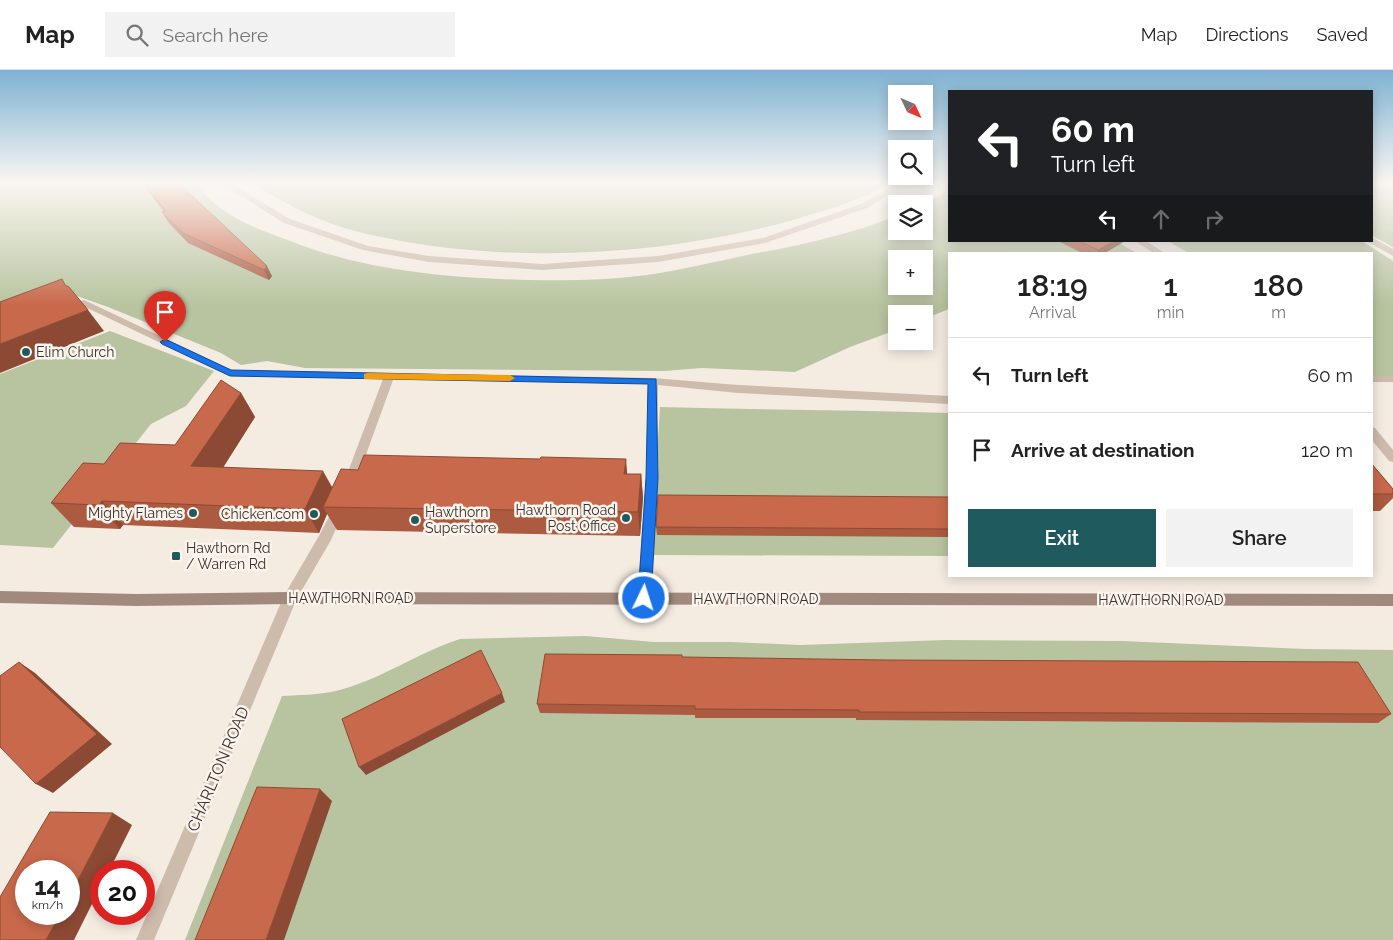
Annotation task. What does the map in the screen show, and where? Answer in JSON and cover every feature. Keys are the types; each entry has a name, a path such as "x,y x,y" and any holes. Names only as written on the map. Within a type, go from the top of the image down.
{"street":[{"path":"295,224 366,248 428,259 542,267 658,259 765,240 813,224"},
{"path":"1373,241 1393,252"},
{"path":"1141,242 1158,252"},
{"path":"84,302 230,373 653,381 738,390 948,400"},
{"name":"CHARLTON ROAD","path":"146,940 290,598 330,528 389,377"},
{"path":"1373,379 1393,379"},
{"path":"644,598 652,478 653,381"},
{"path":"1373,433 1393,458"},
{"name":"HAWTHORN ROAD","path":"1,599 1393,600"}],"green space":[{"path":"0,224 247,224 321,252 380,266 440,275 530,280 574,280 647,275 785,248 876,224 888,224 888,240 933,240 933,224 948,224 948,242 1118,242 1135,252 948,252 948,309 933,315 933,305 888,305 888,333 850,347 795,372 702,368 664,371 305,368 267,361 241,365 221,353 74,295 0,329"},
{"path":"330,224 779,224 686,243 574,253 518,253 462,249 408,242"},
{"path":"1373,224 1393,224 1393,247 1373,236"},
{"path":"1170,242 1364,242 1393,261 1393,377 1373,376 1373,252 1187,252"},
{"path":"110,331 214,371 186,406 151,424 53,548 0,545 0,374"},
{"path":"660,407 948,413 948,556 651,555"},
{"path":"586,636 654,642 731,642 800,645 946,640 1122,641 1305,649 1393,650 1393,940 185,940 282,696 309,695 336,691 352,686 460,639"}],"building":[{"path":"174,224 222,224 267,266 264,270 183,233"},
{"path":"1081,242 1112,242 1098,250"},
{"path":"62,279 65,285 69,287 88,310 0,344 0,302"},
{"path":"221,380 241,393 191,466 323,471 305,509 102,501 99,505 51,503 83,463 104,464 120,443 175,445"},
{"path":"364,455 626,459 624,474 641,474 638,512 323,507 341,469 358,470"},
{"path":"1373,465 1393,489 1393,494 1373,494"},
{"path":"658,495 948,497 948,529 656,527"},
{"path":"481,650 502,693 359,767 342,719"},
{"path":"545,654 886,660 1358,662 1391,714 859,712 859,710 695,709 695,706 537,704"},
{"path":"19,662 97,734 36,784 0,747 0,676"},
{"path":"257,787 320,789 266,940 195,940"},
{"path":"50,812 113,813 80,876 80,860 22,860"},
{"path":"15,872 15,925 54,925 46,940 0,940 0,897"}],"slow traffic":[{"path":"367,376 510,378"}],"place":[{"name":"Elim Church","path":"26,352"},
{"name":"Mighty Flames","path":"193,513"},
{"name":"Chicken.com","path":"314,514"},
{"name":"Hawthorn Road Post Office","path":"626,518"},
{"name":"Hawthorn Superstore","path":"415,520"},
{"name":"Hawthorn Rd / Warren Rd","path":"176,556"}],"route":[{"path":"165,342 230,373 653,381 652,478 644,598"}]}
